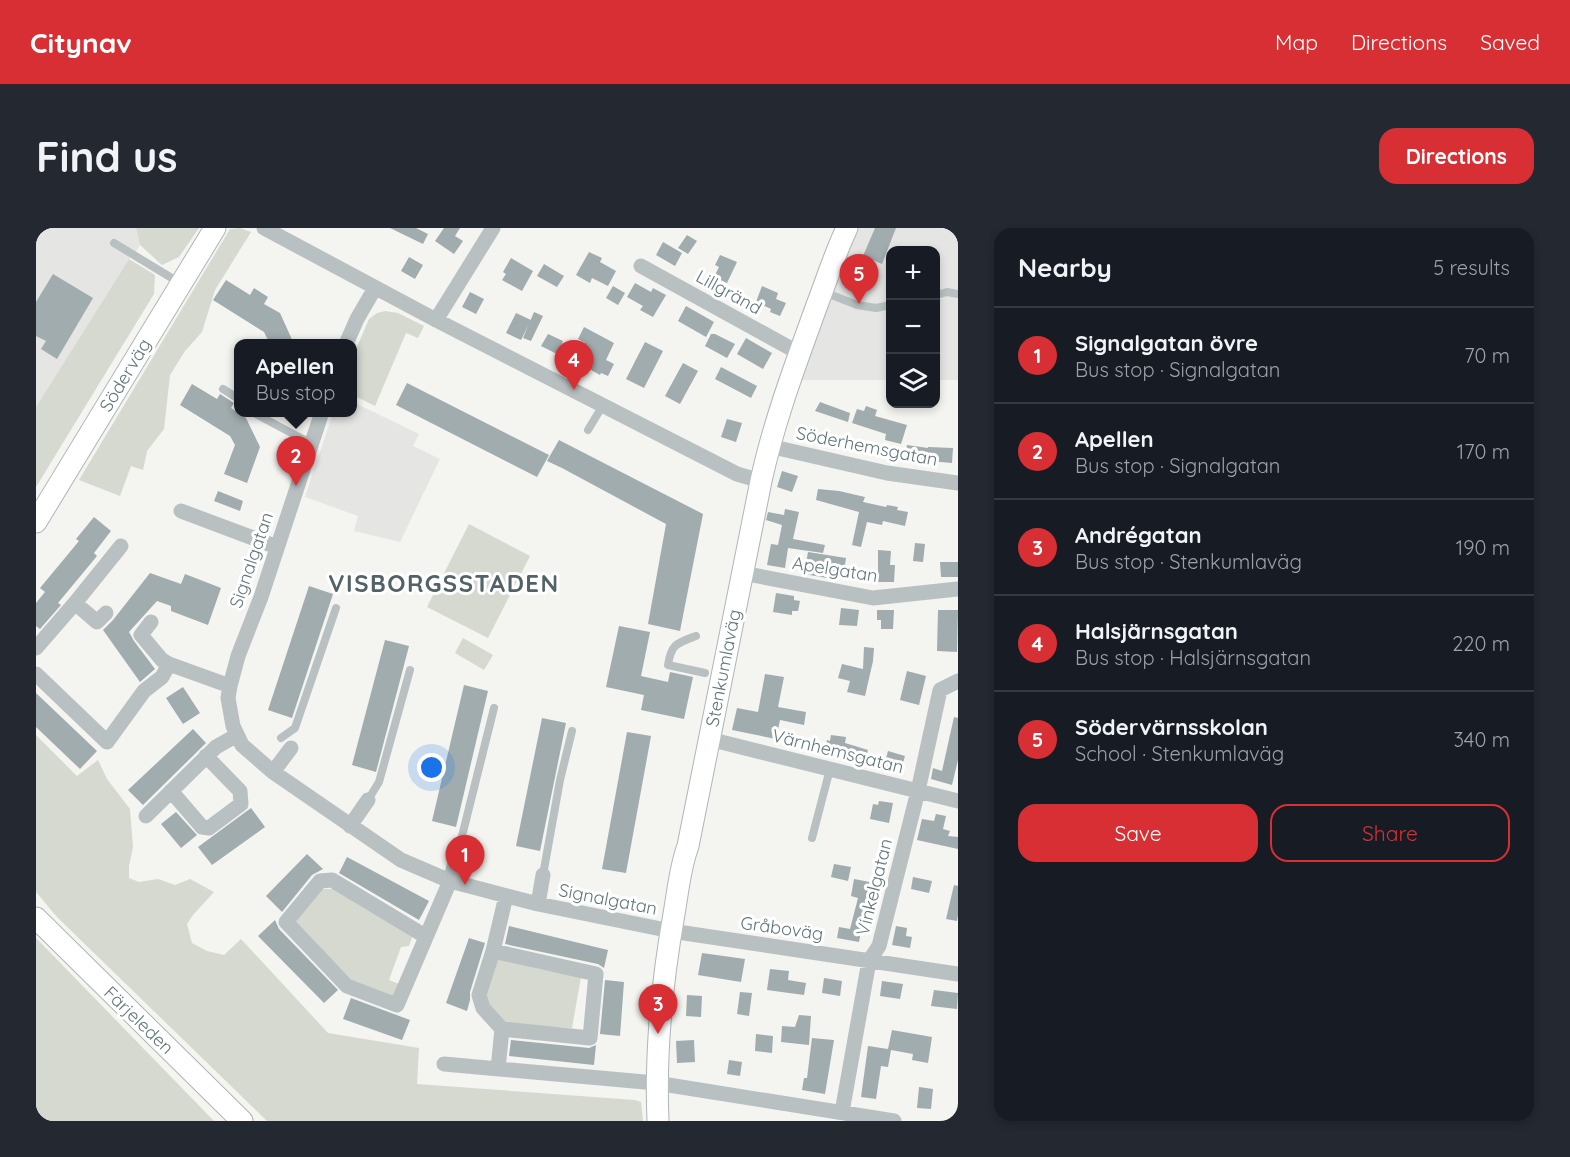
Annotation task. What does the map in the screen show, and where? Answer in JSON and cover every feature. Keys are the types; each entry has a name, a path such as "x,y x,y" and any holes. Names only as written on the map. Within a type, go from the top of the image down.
{"street":[{"name":"Söderväg","path":"36,522 215,228"},
{"path":"264,228 436,320 738,474 761,481"},
{"path":"436,320 493,228"},
{"name":"Stenkumlaväg","path":"658,1121 656,1083 658,1034 670,931 741,573 769,446 799,353 836,251 847,228"},
{"name":"Lillgränd","path":"641,266 799,353"},
{"path":"348,339 375,288"},
{"name":"Signalgatan","path":"320,417 261,597 238,656 230,686 228,698 232,726 242,745 273,772 401,860 450,881 506,896 670,931"},
{"name":"Söderhemsgatan","path":"769,446 887,473 958,483"},
{"path":"181,511 277,547"},
{"path":"36,648 121,546"},
{"name":"Apelgatan","path":"741,573 873,598 958,589"},
{"path":"75,603 97,622 106,613"},
{"path":"151,622 141,635 162,660 230,686"},
{"path":"36,674 106,742 144,691 162,677 169,664"},
{"name":"Vinkelgatan","path":"842,1112 869,960 879,946 918,791 940,690 958,681"},
{"path":"146,816 216,747 237,735"},
{"name":"Värnhemsgatan","path":"709,739 958,801"},
{"path":"273,772 286,743"},
{"path":"171,791 202,827 209,828 241,804 240,791 206,756"},
{"path":"350,826 368,800"},
{"path":"425,936 332,880 320,881 286,922 347,986 397,1005 450,881 458,852"},
{"name":"Signalgatan","path":"538,904 543,875"},
{"path":"493,951 596,974 590,1038 502,1029 483,1008 478,995 493,951 506,896"},
{"name":"Färjeleden","path":"36,918 243,1121"},
{"name":"Gråboväg","path":"670,931 958,974"},
{"path":"498,1069 502,1029"},
{"path":"444,1064 656,1083 811,1114 842,1112 894,1121"}],"lane":[{"path":"114,243 181,283"},
{"path":"822,292 857,305 876,308 886,306"},
{"path":"940,294 947,292 958,294"},
{"path":"224,389 234,396"},
{"path":"588,430 603,405"},
{"path":"261,417 312,444"},
{"path":"286,743 295,728 336,608"},
{"path":"696,636 672,647 668,665 705,673"},
{"path":"368,800 379,782 410,670"},
{"path":"458,852 494,708"},
{"name":"Signalgatan","path":"543,875 572,730"},
{"path":"812,838 830,769"}],"shaded area":[{"path":"36,228 136,228 140,245 36,407"},
{"path":"136,228 199,228 179,257 162,265 140,245"},
{"path":"240,228 251,232 215,290 202,332 185,351 170,375 164,429 147,451 143,470 131,466 120,496 79,480 230,229"},
{"path":"855,228 958,228 958,380 940,380 940,246 886,246 886,380 801,380"},
{"path":"129,259 155,275 154,294 36,487 36,407"},
{"path":"385,311 398,313 424,326 418,338 406,333 375,406 357,397 357,347 369,319"},
{"path":"357,404 419,434 413,446 440,459 400,542 354,531 358,516 305,497 332,417 357,417"},
{"path":"469,524 530,556 488,638 427,607"},
{"path":"463,638 493,655 484,670 455,653"},
{"path":"36,735 77,776 98,760 107,779 130,809 133,847 129,878 139,882 158,879 175,885 190,879 214,892 187,924 192,943 207,951 224,955 241,939 328,1033 419,1048 417,1084 635,1100 641,1102 643,1121 267,1121 57,917 36,892"},
{"path":"321,889 333,889 413,935 409,946 401,947 389,980 399,984 394,996 352,980 293,921"},
{"path":"36,938 39,941 214,1121 36,1121"},
{"path":"496,957 539,969 581,977 572,1028 506,1025 487,1006 484,995"}],"building":[{"path":"390,228 416,228 428,234 423,244"},
{"path":"444,228 460,228 455,236 463,241 454,254 435,241"},
{"path":"875,228 896,228 889,246 886,246 882,264 863,256"},
{"path":"687,235 697,241 688,254 678,248"},
{"path":"663,242 682,253 675,266 656,255"},
{"path":"589,252 602,258 600,262 616,271 608,286 592,278 590,283 576,275"},
{"path":"720,255 737,262 727,283 714,277 719,267 715,265"},
{"path":"409,257 423,265 415,279 401,271"},
{"path":"511,258 533,271 522,291 502,280 506,274 503,272"},
{"path":"544,264 564,276 557,287 537,276"},
{"path":"53,274 93,298 57,359 41,349 46,341 36,336 36,302"},
{"path":"226,280 250,295 254,288 268,297 264,304 280,313 292,339 268,339 264,332 213,300"},
{"path":"635,283 651,292 653,288 666,295 653,317 640,310 643,306 627,297"},
{"path":"613,286 625,293 618,305 606,298"},
{"path":"762,286 778,293 776,299 786,303 780,316 756,302"},
{"path":"470,292 484,299 476,314 462,307"},
{"path":"686,306 714,322 706,337 678,321"},
{"path":"534,312 543,316 531,341 523,338"},
{"path":"516,313 531,320 521,340 506,333"},
{"path":"584,327 614,343 606,360 614,364 608,376 601,373 600,375 575,361 585,343 578,339"},
{"path":"548,334 563,341 557,354 541,346"},
{"path":"711,334 735,344 727,358 705,346"},
{"path":"746,338 772,353 763,369 737,354"},
{"path":"645,342 663,351 644,388 626,379"},
{"path":"683,363 698,371 680,404 665,396"},
{"path":"721,367 757,386 751,398 715,379"},
{"path":"407,383 549,455 537,477 396,405"},
{"path":"192,384 217,399 220,394 234,403 231,408 234,410 234,417 246,418 260,447 247,483 224,474 235,445 230,436 180,405"},
{"path":"820,402 850,413 848,422 815,411"},
{"path":"866,406 877,410 875,416 907,425 901,444 885,440 886,434 852,423 857,409 864,411"},
{"path":"727,419 742,423 736,442 721,437"},
{"path":"559,440 703,514 680,631 648,624 666,524 547,461"},
{"path":"907,445 953,448 952,463 905,459"},
{"path":"782,471 798,476 792,492 777,487"},
{"path":"818,489 865,497 863,502 898,507 897,510 908,512 905,526 883,521 882,525 867,522 861,547 852,545 859,512 816,500"},
{"path":"218,491 243,501 240,511 214,501"},
{"path":"785,509 799,512 793,539 825,545 823,553 788,548 785,568 767,565 771,544 778,545 782,525 766,520 768,512 784,515"},
{"path":"94,517 111,531 94,553 97,556 58,603 61,605 40,629 36,626 36,603 45,592 40,588 79,541 76,539"},
{"path":"915,543 925,544 923,562 913,561"},
{"path":"878,550 891,551 890,565 895,565 894,582 878,582"},
{"path":"808,552 846,558 843,578 834,576 833,579 804,574"},
{"path":"940,562 958,562 958,577 941,577"},
{"path":"150,573 181,584 185,574 221,588 208,625 171,611 171,606 157,601 129,632 155,669 140,682 103,630"},
{"path":"309,586 333,594 292,718 268,710"},
{"path":"776,593 794,596 794,600 800,601 798,611 792,611 792,615 773,612"},
{"path":"841,608 859,610 857,626 839,625"},
{"path":"877,610 894,610 893,629 881,629 881,620 877,620"},
{"path":"938,610 958,610 957,652 937,651"},
{"path":"619,626 650,632 641,676 668,682 670,672 693,677 684,719 641,710 644,695 606,687"},
{"path":"385,640 409,646 376,772 352,765"},
{"path":"864,647 874,648 865,696 847,692 850,681 838,678 842,664 863,669"},
{"path":"907,671 926,676 919,705 900,700"},
{"path":"765,674 784,677 778,707 806,712 804,725 780,720 776,739 732,730 737,708 758,712"},
{"path":"464,685 488,691 456,827 432,821"},
{"path":"183,687 200,713 183,724 166,698"},
{"path":"36,693 97,751 80,769 36,727"},
{"path":"954,717 958,718 958,760 952,785 931,779 933,768 942,771"},
{"path":"542,718 566,723 540,851 516,846"},
{"path":"193,729 206,743 143,805 128,790"},
{"path":"627,732 651,736 626,873 602,869"},
{"path":"831,735 846,737 845,743 868,750 865,760 824,752"},
{"path":"888,751 905,756 901,770 884,766"},
{"path":"879,801 893,803 889,823 870,819 873,804 878,805"},
{"path":"251,808 265,827 212,865 198,847"},
{"path":"176,812 197,835 181,848 161,824"},
{"path":"936,814 946,816 943,829 950,831 948,836 958,837 958,849 917,840 922,819 934,821"},
{"path":"307,854 323,869 312,875 282,912 266,896"},
{"path":"347,857 429,901 419,920 339,873"},
{"path":"834,864 851,867 848,881 831,877"},
{"path":"913,877 932,881 929,893 911,889"},
{"path":"854,879 875,883 866,921 863,920 859,942 837,938 839,927 850,929 858,898 851,896"},
{"path":"954,885 958,886 957,921 946,919"},
{"path":"275,920 279,929 338,990 324,1003 258,936"},
{"path":"509,926 608,950 604,968 598,964 505,944"},
{"path":"896,926 907,928 906,936 912,937 910,948 892,945"},
{"path":"469,938 485,943 470,992 467,1011 446,1003"},
{"path":"702,953 745,959 741,982 698,975"},
{"path":"770,969 789,971 788,980 806,983 804,995 767,990"},
{"path":"824,978 842,981 840,996 822,993"},
{"path":"605,980 624,982 620,1036 600,1034"},
{"path":"882,981 903,984 900,999 880,996"},
{"path":"934,990 958,993 957,1009 931,1006"},
{"path":"740,992 752,993 749,1016 737,1014"},
{"path":"687,995 702,996 701,1017 686,1016"},
{"path":"351,998 410,1020 402,1040 343,1019"},
{"path":"799,1015 811,1016 809,1045 781,1042 782,1026 795,1027"},
{"path":"892,1030 932,1037 928,1063 912,1060 913,1054 891,1050 888,1067 881,1066 876,1099 861,1097 868,1046 888,1049"},
{"path":"756,1034 773,1036 772,1053 755,1051"},
{"path":"812,1038 834,1040 825,1094 802,1090 804,1078 807,1078"},
{"path":"511,1040 589,1048 596,1045 594,1065 509,1056"},
{"path":"694,1040 695,1062 677,1063 676,1041"},
{"path":"729,1060 742,1062 740,1076 727,1074"},
{"path":"919,1087 933,1089 931,1109 917,1108"}],"place":[{"name":"Södervärnsskolan","path":"859,304"},
{"name":"Halsjärnsgatan","path":"574,390"},
{"name":"Apellen","path":"296,486"},
{"name":"Signalgatan övre","path":"465,885"},
{"name":"Andrégatan","path":"658,1034"}],"district":[{"name":"VISBORGSSTADEN","path":"444,583"}]}
